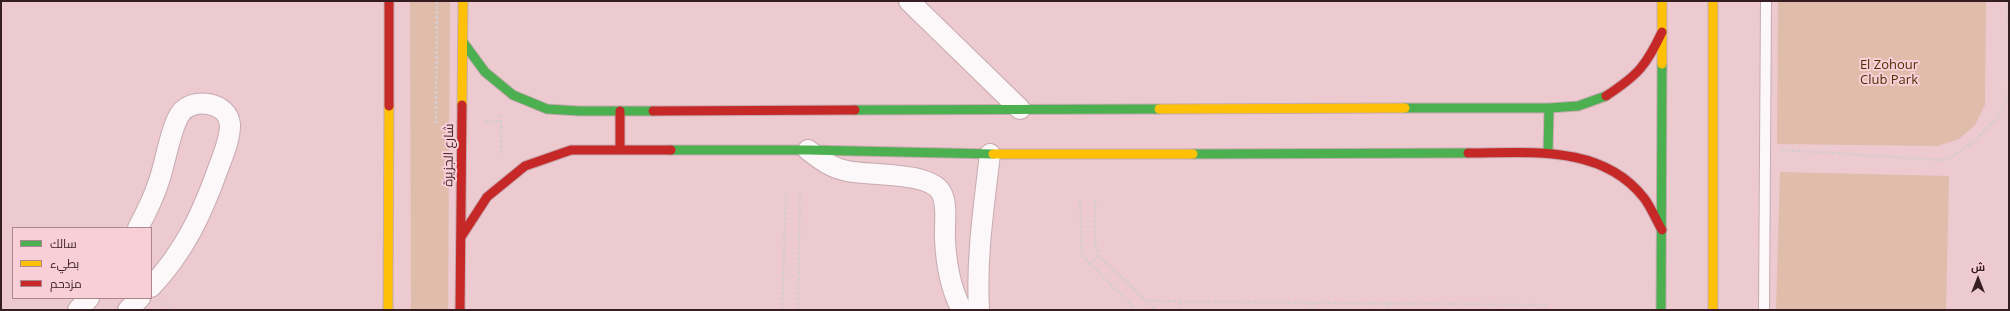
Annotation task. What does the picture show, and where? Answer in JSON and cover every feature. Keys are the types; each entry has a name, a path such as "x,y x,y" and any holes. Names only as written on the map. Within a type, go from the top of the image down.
{"street":[{"path":"382,1 390,5 388,310"},
{"name":"شارع الجزيرة","path":"460,310 463,1"},
{"path":"909,1 1020,109"},
{"path":"1661,310 1662,1"},
{"path":"1712,1 1713,310"},
{"path":"463,42 485,72 513,94 547,109 620,111 1549,108 1578,106 1606,96 1630,80 1650,58 1662,32"},
{"path":"138,227 159,182 180,114 190,106 202,103 214,105 224,112 230,124 227,144 198,222 179,253 152,286"},
{"path":"1548,153 1549,108"},
{"path":"620,111 620,149"},
{"path":"461,237 487,196 525,166 571,150 620,149 808,150 990,154 1548,153 1584,158 1618,174 1644,198 1662,230"},
{"path":"808,150 826,164 846,171 865,175 906,177 935,185 942,193 944,201 945,241 955,297 962,310"},
{"path":"979,310 978,285 981,232 990,154"},
{"path":"78,310 88,299"},
{"path":"128,310 139,299"}],"lane":[{"path":"1764,310 1766,1"}],"path":[{"path":"2008,1 2009,40"},
{"path":"501,84 501,185"},
{"path":"1764,149 1869,157 1943,160 1955,156 1978,138 2005,104 2009,92"},
{"path":"782,310 786,193"},
{"path":"798,310 800,194"},
{"path":"1080,200 1082,254 1089,263 1136,310"},
{"path":"1095,200 1095,244 1099,256 1156,310"},
{"path":"1089,263 1099,256"},
{"path":"1148,301 1545,305 1543,310"},
{"path":"1181,302 1181,310"},
{"path":"1312,303 1312,310"},
{"path":"1387,303 1387,310"}],"green space":[{"path":"410,1 450,1 448,310 411,310"},
{"name":"El Zohour Club Park","path":"1778,1 1986,1 1985,105 1975,125 1959,139 1937,146 1777,144"},
{"path":"1780,172 1949,176 1946,310 1776,310"}],"traffic: fast":[{"path":"463,42 485,72 513,95 547,109 579,111 653,111"},
{"path":"1661,310 1662,64"},
{"path":"1405,108 1549,108 1578,106 1606,96"},
{"path":"1548,153 1549,108"},
{"path":"855,110 1159,109"},
{"path":"671,150 808,150 993,154"},
{"path":"1193,154 1468,153"}],"traffic: slow":[{"path":"462,105 463,1"},
{"path":"1662,1 1662,64"},
{"path":"1713,1 1713,310"},
{"path":"388,310 389,106"},
{"path":"1159,109 1405,108"},
{"path":"993,154 1193,154"}],"traffic: jam":[{"path":"389,1 389,106"},
{"path":"1606,96 1626,82 1640,69 1646,62 1662,32"},
{"path":"460,310 462,105"},
{"path":"653,111 855,110"},
{"path":"620,111 620,149"},
{"path":"461,237 487,197 525,166 571,150 671,150"},
{"path":"1468,153 1515,152 1563,155 1586,160 1607,168 1627,181 1644,198 1662,230"}]}
